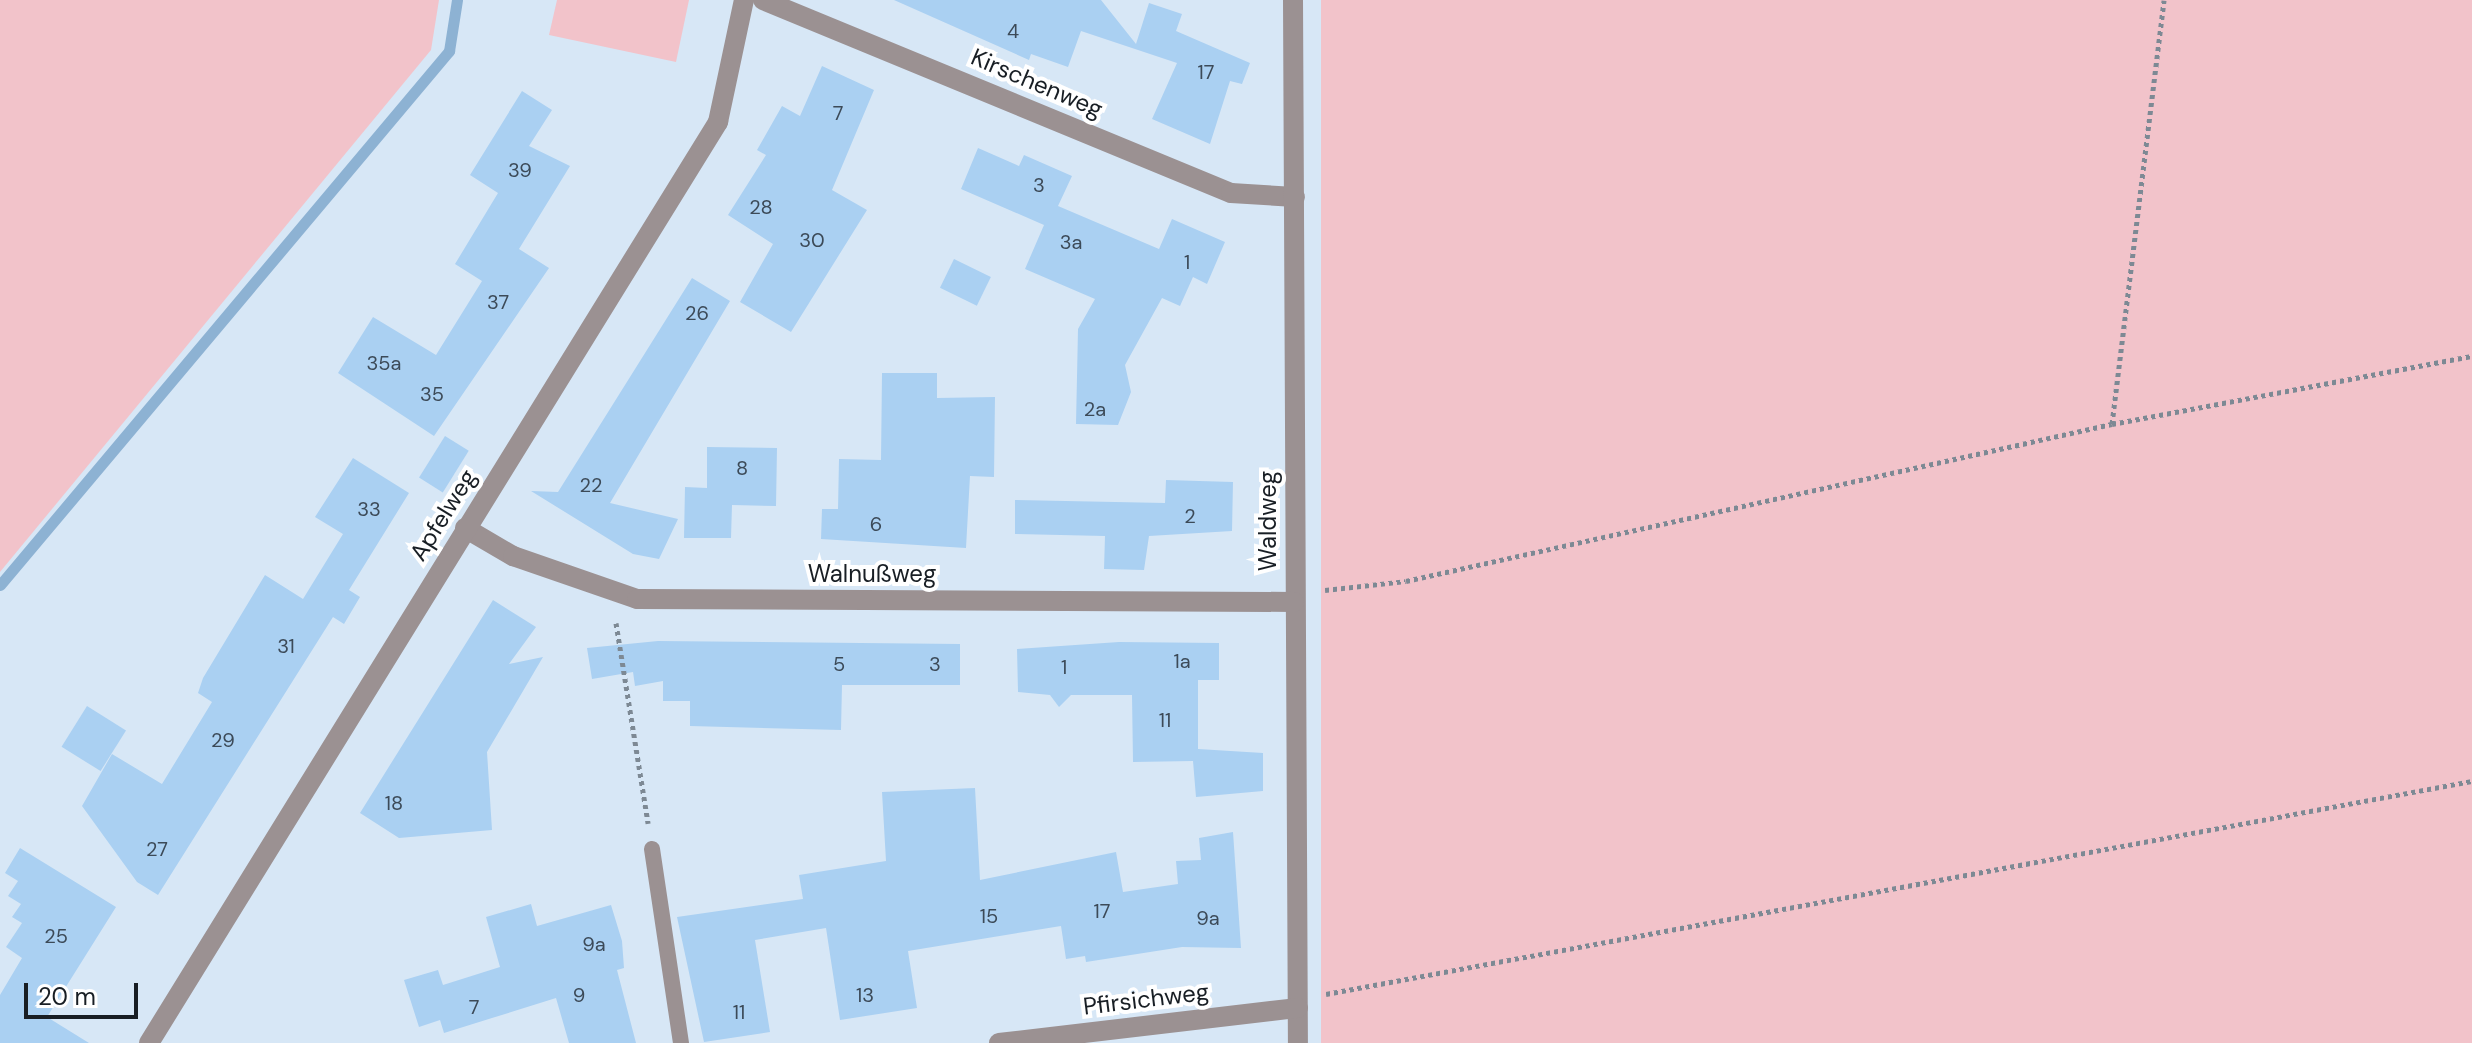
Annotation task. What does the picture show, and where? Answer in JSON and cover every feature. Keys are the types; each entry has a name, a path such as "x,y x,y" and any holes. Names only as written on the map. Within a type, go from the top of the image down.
{"street":[{"name":"Apfelweg","path":"149,1043 718,122 744,0"},
{"name":"Kirschenweg","path":"763,0 1231,193 1295,197"},
{"name":"Waldweg","path":"1293,0 1298,1043"},
{"name":"Walnußweg","path":"465,528 513,556 612,595 1294,602"},
{"name":"Pfirsichweg","path":"999,1043 1298,1004"}],"lane":[{"path":"652,849 681,1043"}],"path":[{"path":"2112,424 2164,0"},
{"path":"1294,602 2112,424 2472,356"},
{"path":"612,595 652,849"},
{"path":"1298,1004 2472,781"}],"shaded area":[{"path":"0,0 439,0 431,50 0,572"},
{"path":"557,0 689,0 676,62 549,35"},
{"path":"1321,0 2472,0 2472,1043 1321,1043"}],"building":[{"path":"894,0 1101,0 1136,44 1149,3 1182,14 1176,31 1250,63 1242,84 1230,81 1210,144 1152,119 1177,63 1081,31 1068,67 1031,54 1029,60"},
{"path":"822,66 874,90 832,190 867,210 791,332 740,302 773,244 728,215 766,155 757,150 782,106 800,116"},
{"path":"522,91 552,110 529,146 570,166 519,249 549,268 434,436 338,373 373,317 436,355 482,281 455,264 498,193 470,175"},
{"path":"978,148 1019,166 1024,155 1072,176 1058,206 1159,249 1172,219 1225,242 1207,284 1193,277 1180,306 1162,298 1125,365 1131,392 1118,425 1076,424 1078,329 1095,299 1025,269 1044,225 961,189"},
{"path":"954,259 991,277 977,306 940,288"},
{"path":"692,278 730,301 610,503 678,519 659,559 633,554 531,491 558,492"},
{"path":"882,373 937,373 937,398 995,397 994,477 970,476 966,548 821,539 822,509 838,509 839,459 881,460"},
{"path":"445,436 469,451 443,492 419,478"},
{"path":"707,447 777,448 776,506 732,505 731,538 684,538 685,487 707,488"},
{"path":"353,458 409,493 349,590 360,597 344,624 333,617 158,895 137,882 82,806 112,754 162,784 212,702 198,693 203,678 265,575 303,599 343,534 315,517"},
{"path":"1166,480 1233,482 1232,531 1149,536 1144,570 1104,569 1105,536 1015,534 1015,500 1165,503"},
{"path":"493,600 536,627 509,664 543,657 487,752 492,830 399,838 360,813"},
{"path":"658,641 960,644 960,685 842,685 841,730 690,726 690,701 663,701 663,681 635,686 633,672 592,679 587,648"},
{"path":"1119,642 1219,643 1219,680 1198,680 1198,749 1263,753 1263,791 1196,797 1193,761 1133,762 1132,695 1071,695 1059,707 1050,695 1018,692 1017,649"},
{"path":"87,706 126,730 101,771 62,747"},
{"path":"975,788 980,880 1116,852 1123,892 1178,884 1176,861 1201,860 1199,838 1233,832 1241,948 1182,947 1086,962 1085,956 1066,959 1061,926 908,951 917,1008 840,1020 826,928 755,940 770,1032 704,1042 677,917 803,899 799,875 886,861 882,792"},
{"path":"20,848 116,907 47,1017 89,1043 0,1043 0,995 22,958 6,947 22,923 12,917 21,904 8,896 18,881 5,873"},
{"path":"531,904 537,926 611,905 622,941 624,968 617,970 636,1043 569,1043 556,998 444,1033 440,1020 419,1027 404,980 438,970 443,985 500,967 486,917"}],"waterway":[{"path":"0,585 449,51 457,0"}]}
